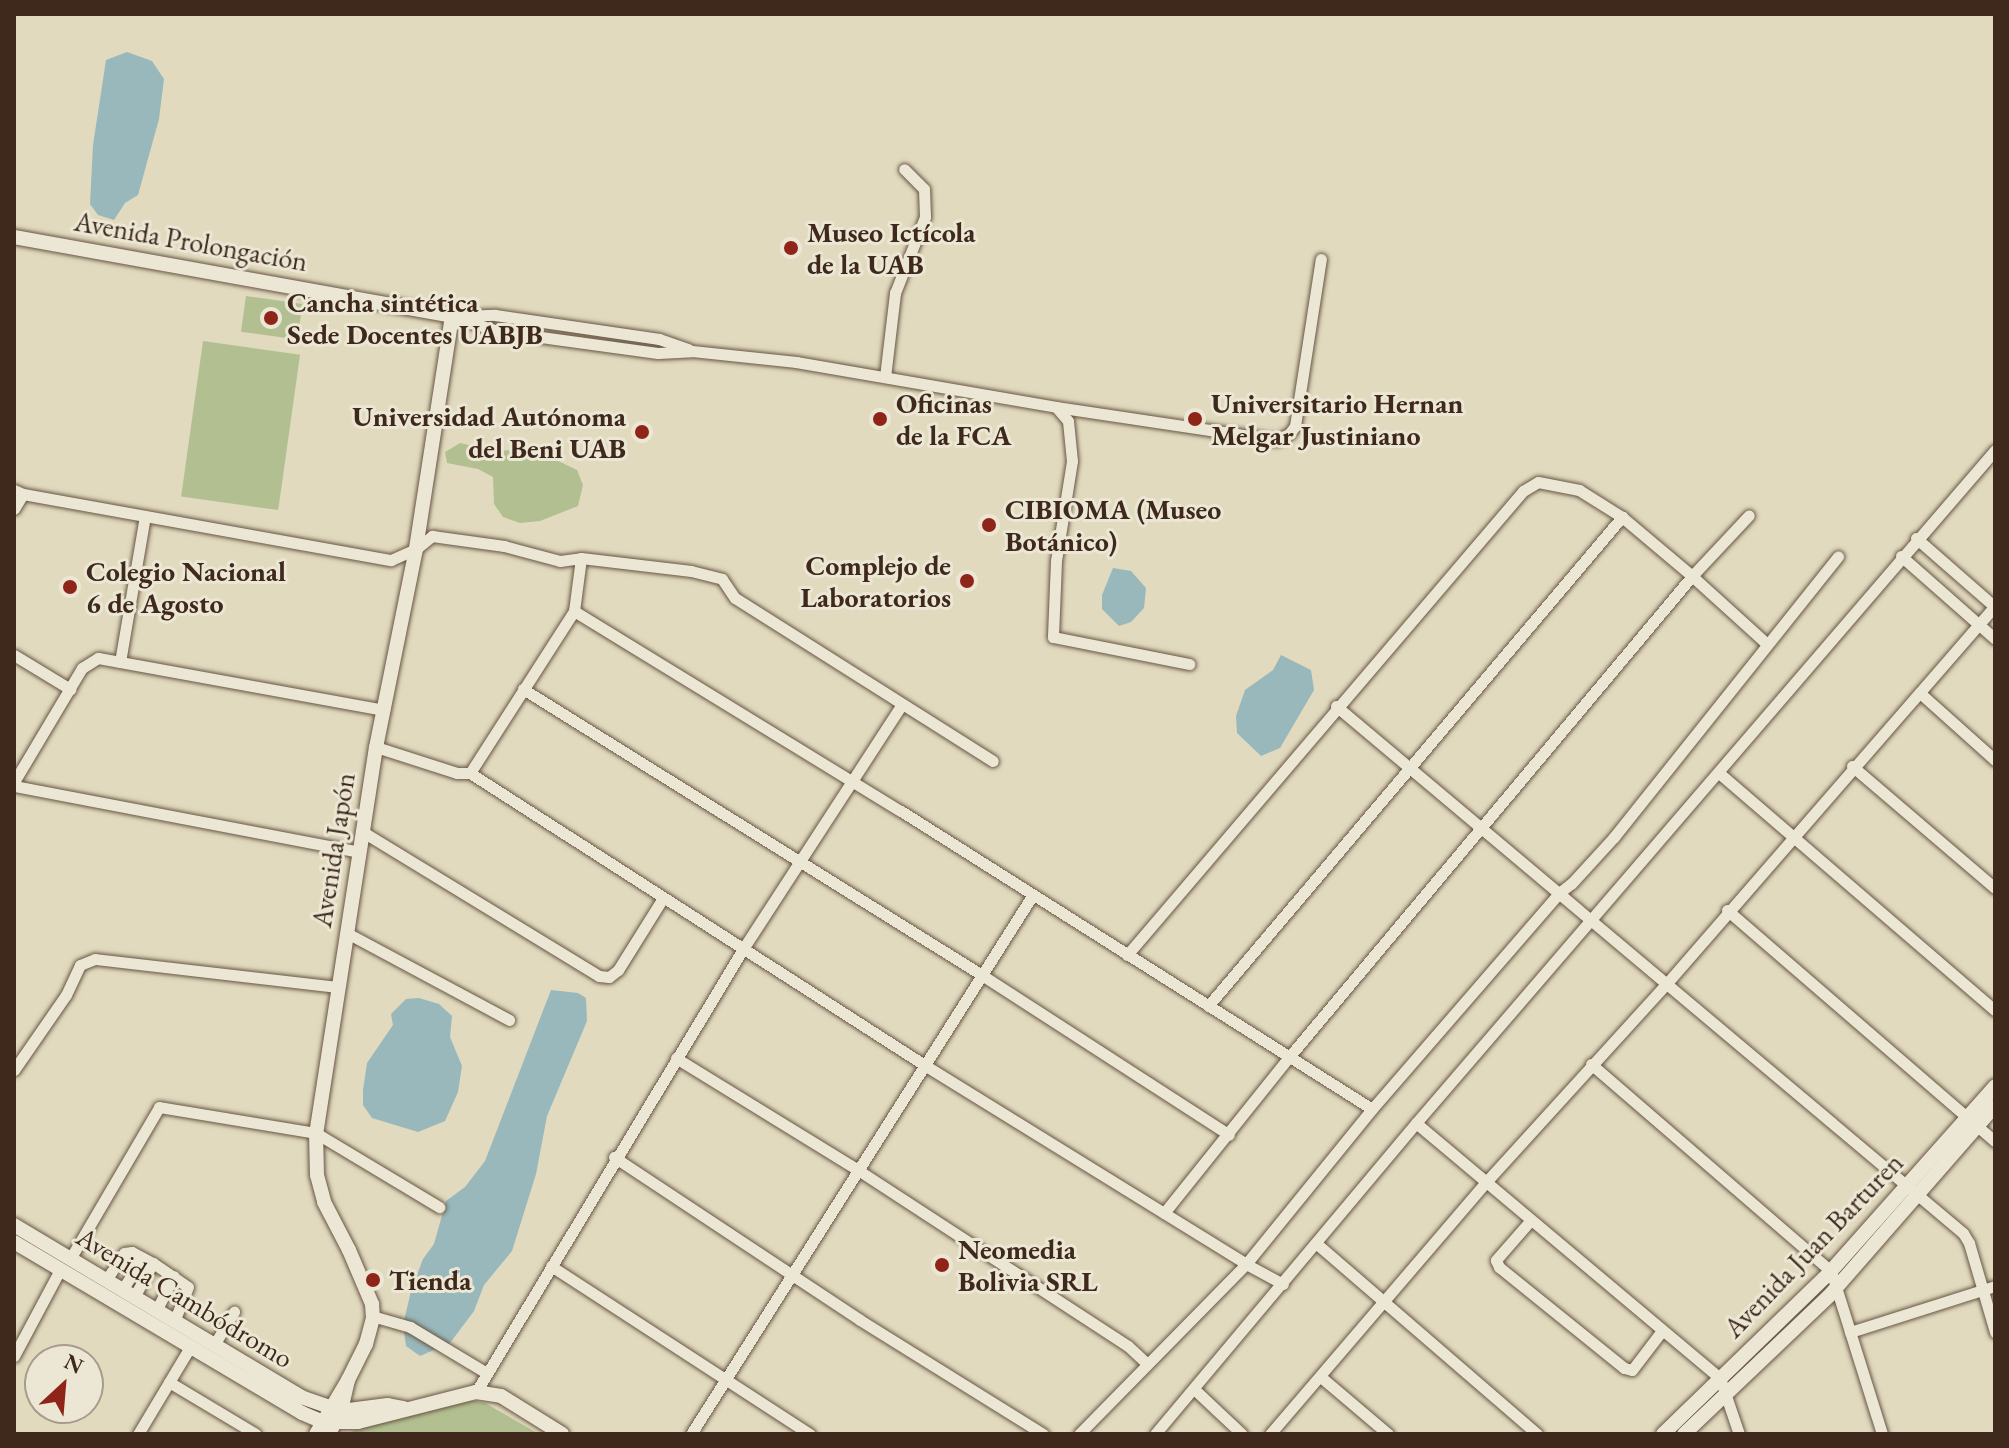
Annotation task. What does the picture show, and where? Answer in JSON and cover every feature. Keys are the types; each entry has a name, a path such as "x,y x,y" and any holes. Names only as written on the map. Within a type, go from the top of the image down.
{"street":[{"path":"885,377 895,293 925,217 924,189 904,169"},
{"name":"Avenida Prolongación","path":"16,241 452,316"},
{"path":"452,316 495,315 659,339 692,351 796,362 1056,407 1277,440 1289,434 1295,426 1321,259"},
{"name":"Avenida Japón","path":"372,1316 367,1288 324,1202 317,1175 316,1133 336,987 376,747 416,549 452,316"},
{"path":"1056,407 1068,421 1072,461 1056,561 1053,637 1189,664"},
{"path":"1155,1434 1416,1123 1719,773 1916,538 1995,450"},
{"path":"1127,955 1336,706 1523,491 1538,482 1579,490 1622,517 1766,643"},
{"path":"14,509 18,492 391,560 416,549 432,536 504,546 560,561 581,558 691,571 722,579 735,598 993,761"},
{"path":"1164,1213 1289,1057 1481,827 1692,576 1749,515"},
{"path":"120,662 145,516"},
{"path":"1208,1006 1622,517"},
{"path":"1270,1434 1322,1378 1486,1182 1668,982 1790,837 1995,607 1916,538"},
{"path":"1079,1434 1246,1264 1372,1109 1559,893 1614,837 1838,556"},
{"path":"1901,556 1995,639"},
{"path":"470,773 574,611 581,558"},
{"path":"574,611 852,781 1372,1109"},
{"path":"14,655 70,689"},
{"path":"360,852 14,784 88,661 98,658 384,710"},
{"path":"523,689 982,975 1229,1135"},
{"path":"1920,693 1995,760"},
{"path":"476,1392 614,1157 743,949 902,704"},
{"path":"1336,706 1963,1233 1989,1288 1995,1332"},
{"path":"376,747 457,773 470,773 926,1066 1283,1284"},
{"path":"1852,766 1995,888"},
{"path":"1719,773 1995,1010"},
{"path":"363,832 599,976 609,977 618,970 663,898"},
{"path":"691,1434 1032,896"},
{"path":"1727,910 1995,1141"},
{"path":"347,933 509,1020"},
{"path":"14,1070 66,995 80,965 95,959 336,987"},
{"path":"676,1058 858,1170 1128,1346 1146,1363"},
{"path":"1591,1064 1831,1271 1882,1434"},
{"name":"Avenida Juan Barturen","path":"1684,1434 1836,1288 1972,1122 1995,1086"},
{"name":"Avenida Juan Barturen","path":"1972,1122 1995,1106"},
{"path":"14,1356 159,1107 316,1133 439,1207"},
{"path":"1416,1123 1661,1332 1720,1378 1739,1434"},
{"path":"614,1157 1043,1434"},
{"name":"Avenida Juan Barturen","path":"1663,1434 1913,1191"},
{"path":"1530,1221 1496,1260 1499,1267 1624,1368 1632,1370 1661,1332"},
{"name":"Avenida Cambódromo","path":"14,1225 65,1265 190,1347 329,1422"},
{"name":"Avenida Cambódromo","path":"14,1242 106,1280 301,1397 329,1422"},
{"path":"1317,1244 1537,1434"},
{"path":"106,1280 124,1253 148,1261 174,1276 188,1287 174,1321"},
{"path":"128,1294 148,1261"},
{"path":"551,1266 810,1434"},
{"path":"156,1311 174,1276"},
{"path":"1850,1332 1989,1288"},
{"path":"214,1345 234,1312"},
{"path":"329,1422 366,1344 372,1316 410,1327 485,1372"},
{"path":"138,1434 190,1347"},
{"path":"1322,1378 1388,1434"},
{"path":"169,1382 256,1434"},
{"path":"1194,1389 1239,1433"},
{"path":"329,1422 388,1405 409,1408 476,1392 501,1396 562,1434"}],"green space":[{"name":"Cancha sintética Sede Docentes UABJB","path":"246,296 302,304 297,340 241,332"},
{"path":"203,341 300,355 278,510 181,496"},
{"path":"460,443 496,451 518,450 554,459 577,470 583,485 578,506 540,521 520,523 503,517 494,504 493,477 478,469 447,463 445,452"},
{"path":"445,1401 485,1403 539,1434 344,1434"}],"water":[{"path":"127,52 152,61 164,79 159,119 138,195 125,203 114,220 98,215 90,204 93,145 106,60"},
{"path":"1113,568 1131,571 1146,588 1144,608 1131,622 1119,626 1102,609 1102,595"},
{"path":"1281,655 1311,670 1314,690 1280,748 1261,756 1237,733 1236,716 1245,690 1273,670"},
{"path":"551,990 578,993 586,998 587,1021 547,1116 536,1174 512,1251 484,1285 474,1311 450,1343 420,1356 406,1346 403,1325 411,1291 423,1259 434,1244 446,1201 465,1187 485,1161"},
{"path":"419,998 439,1004 452,1016 450,1037 462,1066 458,1092 445,1121 418,1132 372,1118 363,1105 363,1090 367,1063 393,1025 391,1014 406,999"}],"place":[{"name":"Museo Ictícola de la UAB","path":"791,248"},
{"name":"Cancha sintética Sede Docentes UABJB","path":"271,318"},
{"name":"Oficinas de la FCA","path":"880,419"},
{"name":"Universitario Hernan Melgar Justiniano","path":"1195,419"},
{"name":"Universidad Autónoma del Beni UAB","path":"642,432"},
{"name":"CIBIOMA (Museo Botánico)","path":"989,525"},
{"name":"Complejo de Laboratorios","path":"967,581"},
{"name":"Colegio Nacional 6 de Agosto","path":"70,587"},
{"name":"Neomedia Bolivia SRL","path":"942,1265"},
{"name":"Tienda","path":"373,1280"}]}
